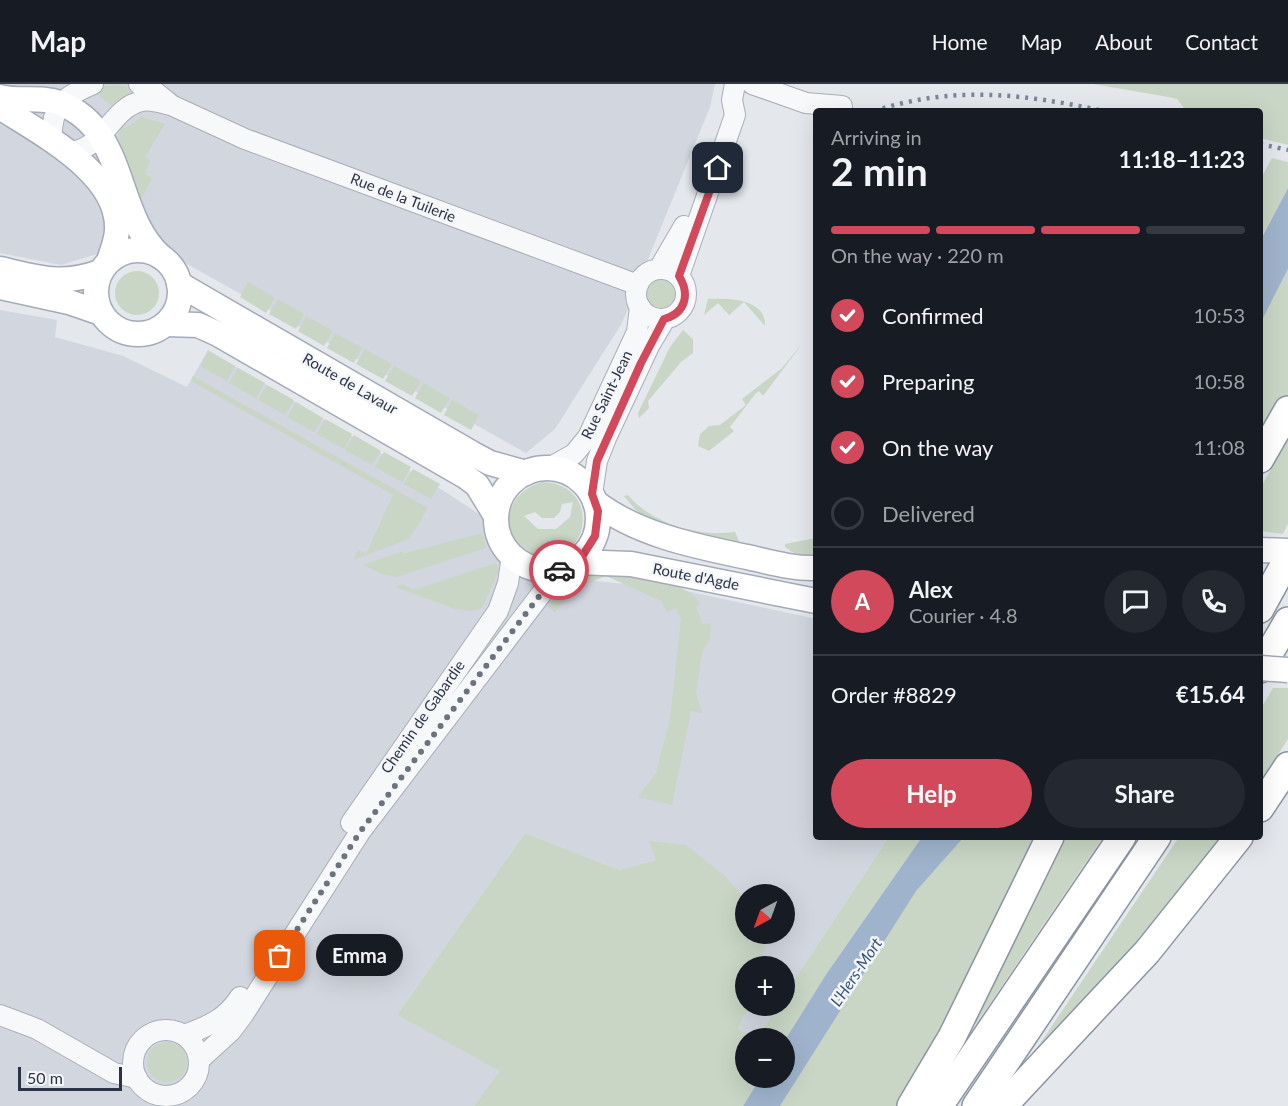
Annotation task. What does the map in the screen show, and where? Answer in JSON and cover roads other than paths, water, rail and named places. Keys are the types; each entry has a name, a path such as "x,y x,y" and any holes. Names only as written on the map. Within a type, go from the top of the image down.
{"highway":[{"path":"1263,454 1288,410"},
{"path":"1263,604 1288,558"},
{"path":"1263,664 1288,621"},
{"path":"1263,804 1288,766"},
{"path":"912,1106 952,1036 1049,840"},
{"path":"939,1106 1120,840"},
{"path":"976,1106 1156,840"},
{"path":"1003,1106 1147,952 1237,840"}],"main road":[{"path":"0,97 60,104 84,118 102,135 136,226 147,242 167,262 179,284 178,306 166,324 149,333 130,334 113,327 101,313 95,293 117,228 111,201 94,173 0,107"},
{"path":"0,269 59,281 72,280 105,266 120,254 140,250 155,254 167,262"},
{"name":"Route de Lavaur","path":"179,284 473,454 490,463 526,473"},
{"path":"0,287 69,302 101,313"},
{"name":"Route de Lavaur","path":"166,324 198,326 218,334 465,476 477,485 496,516"},
{"path":"549,468 567,472 584,484 594,498 598,518 595,536 590,546 568,565 541,569 523,563 512,555 502,542 496,516 497,504 506,489 526,473 549,468"},
{"name":"Route d'Agde","path":"594,498 624,521 689,544 793,567 813,568"},
{"path":"1263,550 1288,551"},
{"name":"Route d'Agde","path":"568,565 631,564 813,600"},
{"path":"1263,669 1288,670"}],"street":[{"path":"59,147 51,125 60,104 93,84"},
{"name":"Rue de la Tuilerie","path":"139,84 150,88 171,105 245,139 638,285"},
{"path":"752,84 806,103 842,106"},
{"path":"659,269 682,230 724,112 734,92"},
{"path":"679,276 735,115 734,92"},
{"name":"Rue de la Tuilerie","path":"59,147 82,150 102,135 125,109 143,101 171,105"},
{"path":"659,269 670,270 679,276 684,284 685,300 678,312 664,319 650,316 640,307 636,292 646,274 659,269"},
{"name":"Rue Saint-Jean","path":"549,468 574,454 588,437 637,332 640,307"},
{"name":"Rue Saint-Jean","path":"594,498 597,461 645,354 664,319"},
{"name":"Chemin de Gabardie","path":"184,1035 217,1022 236,1002 386,769 498,611 507,583 512,555"},
{"name":"Chemin de Gabardie","path":"199,1060 231,1031 243,1015 360,832 568,565"},
{"path":"0,1015 37,1029 144,1091 172,1095 188,1087"},
{"path":"86,1059 113,1063 135,1054 144,1039 153,1033 164,1030 184,1035 197,1050 199,1060 197,1075 176,1106"},
{"path":"135,1054 144,1091"}],"water":[{"path":"1288,188 1288,269 1263,318 1263,235"},
{"name":"L'Hers-Mort","path":"920,840 961,840 916,891 795,1082 795,1028 793,1028 827,973"},
{"path":"754,1088 791,1088 780,1106 743,1106"}],"railway":[{"path":"885,108 961,95 1017,97 1088,108"},
{"path":"1263,145 1288,150"}],"place":[{"name":"Emma","path":"280,956"}]}
